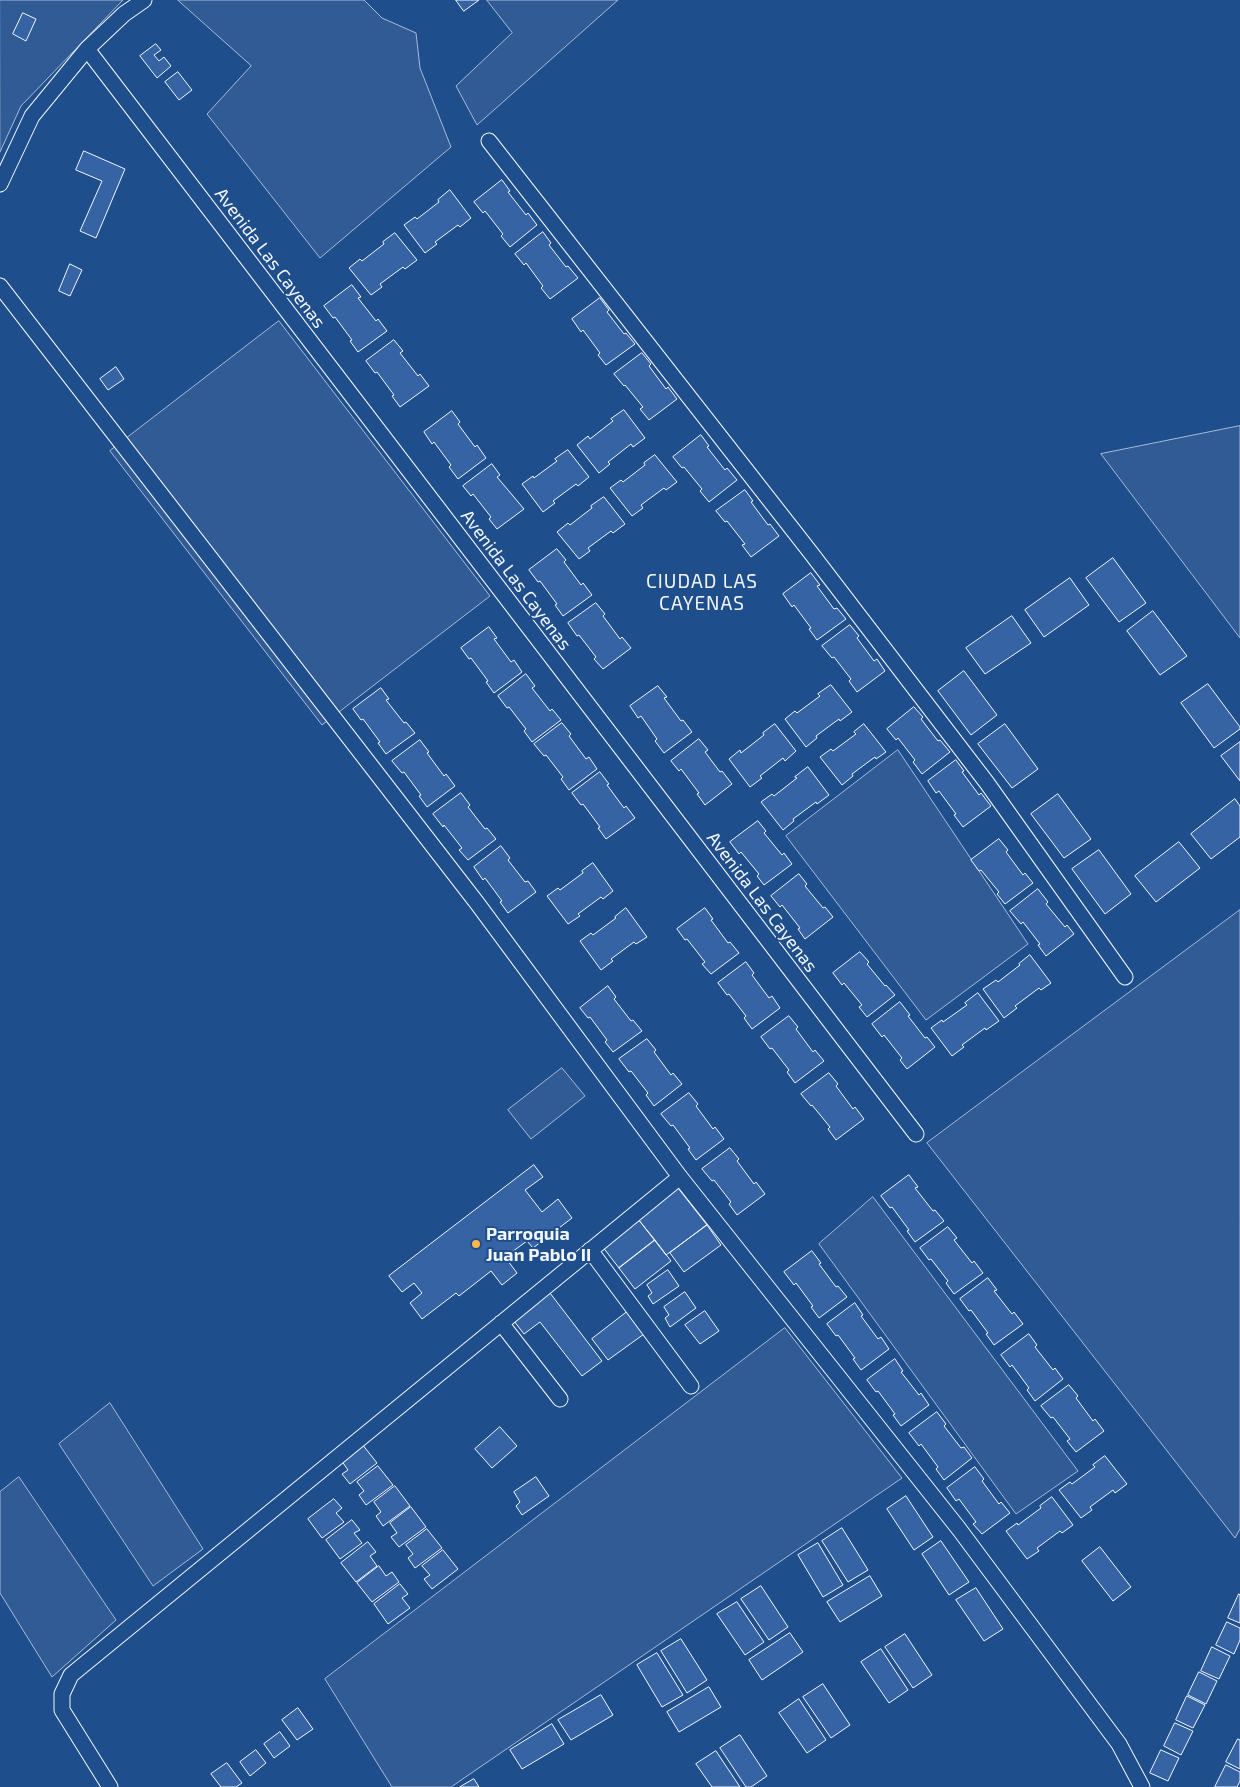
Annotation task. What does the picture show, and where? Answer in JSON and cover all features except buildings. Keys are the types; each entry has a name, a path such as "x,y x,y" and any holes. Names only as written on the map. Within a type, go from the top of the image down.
{"street":[{"path":"0,184 32,116 87,49 124,14 144,0"},
{"name":"Avenida Las Cayenas","path":"87,49 916,1134"},
{"path":"489,141 823,568 987,784 1125,978"},
{"path":"0,286 477,903 680,1177 959,1529 1119,1744 1142,1787"},
{"path":"110,1787 62,1710 62,1694 71,1674 680,1177"},
{"path":"590,1250 691,1386"},
{"path":"501,1323 560,1399"}],"shaded area":[{"path":"0,0 123,0 21,106 0,152"},
{"path":"178,0 364,0 382,18 416,33 420,68 451,147 320,258 207,114 251,66"},
{"path":"487,0 618,0 477,125 456,86 512,33"},
{"path":"279,321 490,596 322,725 110,451"},
{"path":"1240,426 1240,638 1101,454"},
{"path":"898,750 1028,944 926,1020 786,836"},
{"path":"1240,910 1240,1529 1235,1538 927,1143"},
{"path":"562,1068 585,1096 531,1139 508,1110"},
{"path":"873,1197 1078,1471 1016,1514 819,1244"},
{"path":"785,1328 902,1478 451,1787 392,1787 325,1679"},
{"path":"110,1403 203,1549 153,1586 59,1444"},
{"path":"19,1477 116,1620 52,1677 0,1593 0,1492"}],"place":[{"name":"Parroquia Juan Pablo II","path":"476,1244"}],"district":[{"name":"CIUDAD LAS CAYENAS","path":"702,593"}]}
